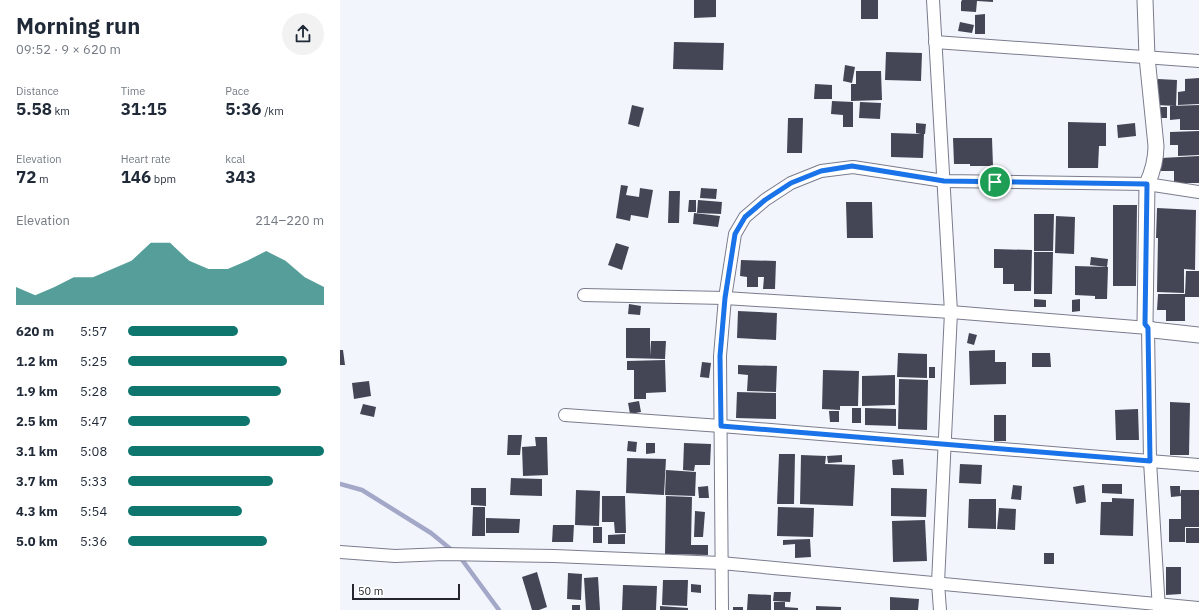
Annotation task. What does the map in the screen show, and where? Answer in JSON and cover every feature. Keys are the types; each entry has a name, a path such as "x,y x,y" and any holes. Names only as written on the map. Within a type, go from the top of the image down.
{"street":[{"path":"933,0 951,312 946,446 938,583 940,610"},
{"path":"1146,0 1147,57 1156,159 1153,171 1147,184 1145,324 1148,328 1150,461 1159,607"},
{"path":"935,42 1199,61"},
{"path":"722,610 720,356 725,298 735,234 745,217 765,200 791,183 821,171 852,166 944,181 1147,184 1199,192"},
{"path":"584,295 725,298 951,312 1148,328 1153,330 1199,335"},
{"path":"565,415 721,426 946,446 1199,465"},
{"path":"340,552 395,556 444,554 554,556 721,563 938,583 1159,607 1199,608"}],"building":[{"path":"694,0 716,0 716,17 694,18"},
{"path":"861,0 878,0 878,19 861,19"},
{"path":"962,0 993,0 993,2 977,1 976,12 961,11"},
{"path":"985,14 985,34 975,34 975,15"},
{"path":"960,22 974,25 972,33 958,31"},
{"path":"674,42 724,43 723,70 673,69"},
{"path":"886,52 922,53 921,81 885,80"},
{"path":"845,65 855,67 852,83 843,81"},
{"path":"856,71 881,71 882,100 851,101 851,84 856,84"},
{"path":"1199,78 1199,104 1178,105 1178,92 1185,91 1185,79"},
{"path":"1158,79 1177,80 1176,106 1157,105"},
{"path":"815,84 832,85 832,99 814,99"},
{"path":"832,101 853,102 853,127 843,127 843,115 831,114"},
{"path":"860,102 881,103 880,119 859,118"},
{"path":"632,105 644,108 639,127 628,124"},
{"path":"1199,105 1199,130 1180,130 1180,119 1170,120 1170,106"},
{"path":"1158,107 1167,107 1167,118 1159,118"},
{"path":"788,118 803,118 802,153 787,153"},
{"path":"1068,122 1106,123 1106,146 1099,146 1098,168 1068,168"},
{"path":"916,123 926,124 923,158 891,157 891,133 921,134 916,133"},
{"path":"1135,123 1136,136 1118,138 1117,125"},
{"path":"1199,131 1199,155 1178,156 1178,145 1170,145 1170,132"},
{"path":"953,138 992,138 993,166 954,164"},
{"path":"1199,156 1199,183 1174,183 1174,171 1161,171 1161,158"},
{"path":"621,185 628,186 626,195 639,197 640,188 653,190 648,218 631,215 630,221 616,218"},
{"path":"701,188 717,189 716,199 700,198"},
{"path":"669,191 680,191 679,223 668,223"},
{"path":"689,200 696,200 696,212 688,212"},
{"path":"698,200 722,202 721,214 697,213"},
{"path":"846,202 872,202 873,238 847,238"},
{"path":"1113,205 1137,205 1136,286 1113,286"},
{"path":"1157,208 1196,210 1195,270 1184,269 1184,293 1157,292"},
{"path":"694,213 720,216 718,227 693,224"},
{"path":"1034,214 1054,214 1053,251 1034,251"},
{"path":"1056,216 1075,217 1074,254 1055,253"},
{"path":"616,243 629,247 622,270 608,265"},
{"path":"994,249 1032,250 1031,291 1014,291 1014,284 1003,284 1003,268 994,268"},
{"path":"1034,252 1053,252 1052,294 1034,294"},
{"path":"1091,257 1108,259 1107,267 1090,265"},
{"path":"741,260 776,261 775,289 763,289 764,277 758,277 758,287 747,287 747,277 740,276"},
{"path":"1075,266 1108,267 1107,299 1095,299 1095,296 1075,295"},
{"path":"1186,271 1199,271 1199,297 1185,297 1185,321 1166,321 1166,310 1157,310 1158,294 1185,294"},
{"path":"1034,299 1046,300 1046,307 1034,307"},
{"path":"1080,299 1080,311 1072,312 1072,300"},
{"path":"629,304 641,306 640,315 628,314"},
{"path":"738,311 777,313 776,340 737,338"},
{"path":"626,328 650,328 650,356 651,341 666,341 665,359 626,358"},
{"path":"969,333 977,335 974,345 967,343"},
{"path":"340,350 343,350 345,365 340,365"},
{"path":"995,350 995,362 1006,362 1006,384 970,385 969,351"},
{"path":"898,353 927,354 927,378 897,377"},
{"path":"1032,353 1050,353 1051,367 1032,367"},
{"path":"665,360 666,392 646,393 646,399 634,399 634,370 627,370 627,361"},
{"path":"702,362 711,363 709,378 700,377"},
{"path":"738,365 777,366 776,392 747,391 748,375 738,374"},
{"path":"929,367 935,367 935,378 929,378"},
{"path":"823,370 859,371 858,406 840,406 840,410 822,409"},
{"path":"895,375 895,405 862,406 862,376"},
{"path":"899,379 928,380 927,430 898,429"},
{"path":"369,381 371,396 354,399 352,383"},
{"path":"737,392 776,393 776,419 736,418"},
{"path":"639,401 641,412 630,414 628,403"},
{"path":"1170,402 1190,403 1189,455 1170,455"},
{"path":"363,404 376,407 374,417 360,414"},
{"path":"852,408 861,408 861,423 852,423"},
{"path":"865,408 896,409 896,426 865,425"},
{"path":"1138,409 1139,440 1116,440 1115,410"},
{"path":"829,411 839,411 839,422 830,422"},
{"path":"994,415 1006,415 1006,441 994,441"},
{"path":"508,435 522,435 520,455 507,455"},
{"path":"535,437 547,437 548,475 523,476 522,447 536,446"},
{"path":"628,441 637,442 636,452 627,451"},
{"path":"646,443 655,443 655,453 646,454"},
{"path":"684,443 711,444 710,465 695,465 694,471 683,470"},
{"path":"779,454 795,454 794,504 777,504"},
{"path":"801,455 826,456 825,464 855,465 853,506 800,504"},
{"path":"842,455 842,462 828,463 827,456"},
{"path":"627,458 666,459 664,495 626,493"},
{"path":"903,459 904,475 893,475 892,460"},
{"path":"960,464 982,465 981,484 959,483"},
{"path":"666,470 696,472 695,496 665,495"},
{"path":"511,478 542,479 542,496 510,495"},
{"path":"1102,484 1122,484 1122,494 1102,493"},
{"path":"1013,485 1022,486 1021,500 1011,499"},
{"path":"1084,485 1086,502 1076,504 1073,487"},
{"path":"708,486 709,498 699,498 698,487"},
{"path":"1170,486 1180,486 1180,495 1181,490 1199,490 1199,527 1185,527 1185,542 1169,542 1169,519 1181,519 1181,496 1171,497"},
{"path":"471,488 486,488 486,506 471,505"},
{"path":"891,488 927,489 926,517 891,516"},
{"path":"576,490 600,491 599,526 575,525"},
{"path":"602,496 625,496 626,533 615,533 614,522 602,522"},
{"path":"666,496 692,497 691,545 708,545 708,555 665,554"},
{"path":"1112,498 1134,499 1133,536 1100,535 1101,502 1112,502"},
{"path":"969,499 996,499 996,529 968,528"},
{"path":"473,507 485,507 485,536 472,536"},
{"path":"778,507 814,508 813,537 777,536"},
{"path":"999,508 1016,509 1015,530 997,529"},
{"path":"695,511 705,512 703,537 694,537"},
{"path":"486,518 520,519 519,533 486,533"},
{"path":"925,520 927,561 893,562 892,521"},
{"path":"553,525 574,525 573,542 552,542"},
{"path":"593,527 602,527 602,543 593,543"},
{"path":"1186,528 1199,528 1199,543 1186,543"},
{"path":"625,534 625,544 608,544 608,535"},
{"path":"810,539 811,557 795,558 795,544 783,545 783,540"},
{"path":"1044,553 1054,553 1054,564 1044,564"},
{"path":"1166,567 1181,567 1181,594 1166,595"},
{"path":"537,572 547,607 539,610 532,610 522,577"},
{"path":"568,573 582,574 581,600 567,599"},
{"path":"598,577 600,610 586,610 584,578"},
{"path":"663,580 688,580 687,606 662,605"},
{"path":"691,584 701,585 701,593 691,592"},
{"path":"623,585 657,586 656,610 622,610"},
{"path":"774,592 791,592 790,602 773,601"},
{"path":"748,594 771,595 771,610 747,610"},
{"path":"890,597 919,599 918,610 890,610"},
{"path":"774,602 785,602 785,607 798,608 798,610 774,610"},
{"path":"572,605 580,605 580,610 572,610"},
{"path":"660,606 688,608 688,610 660,610"},
{"path":"816,606 841,607 841,610 816,610"},
{"path":"733,607 743,607 743,610 733,610"}],"waterway":[{"path":"340,484 362,490 431,533 453,551"},
{"path":"460,557 499,610"}],"route":[{"path":"852,166 944,181 995,182 1147,184 1145,324 1148,328 1150,461 946,446 721,426 720,356 725,298 735,234 745,217 765,200 791,183 821,171 852,166"}]}
